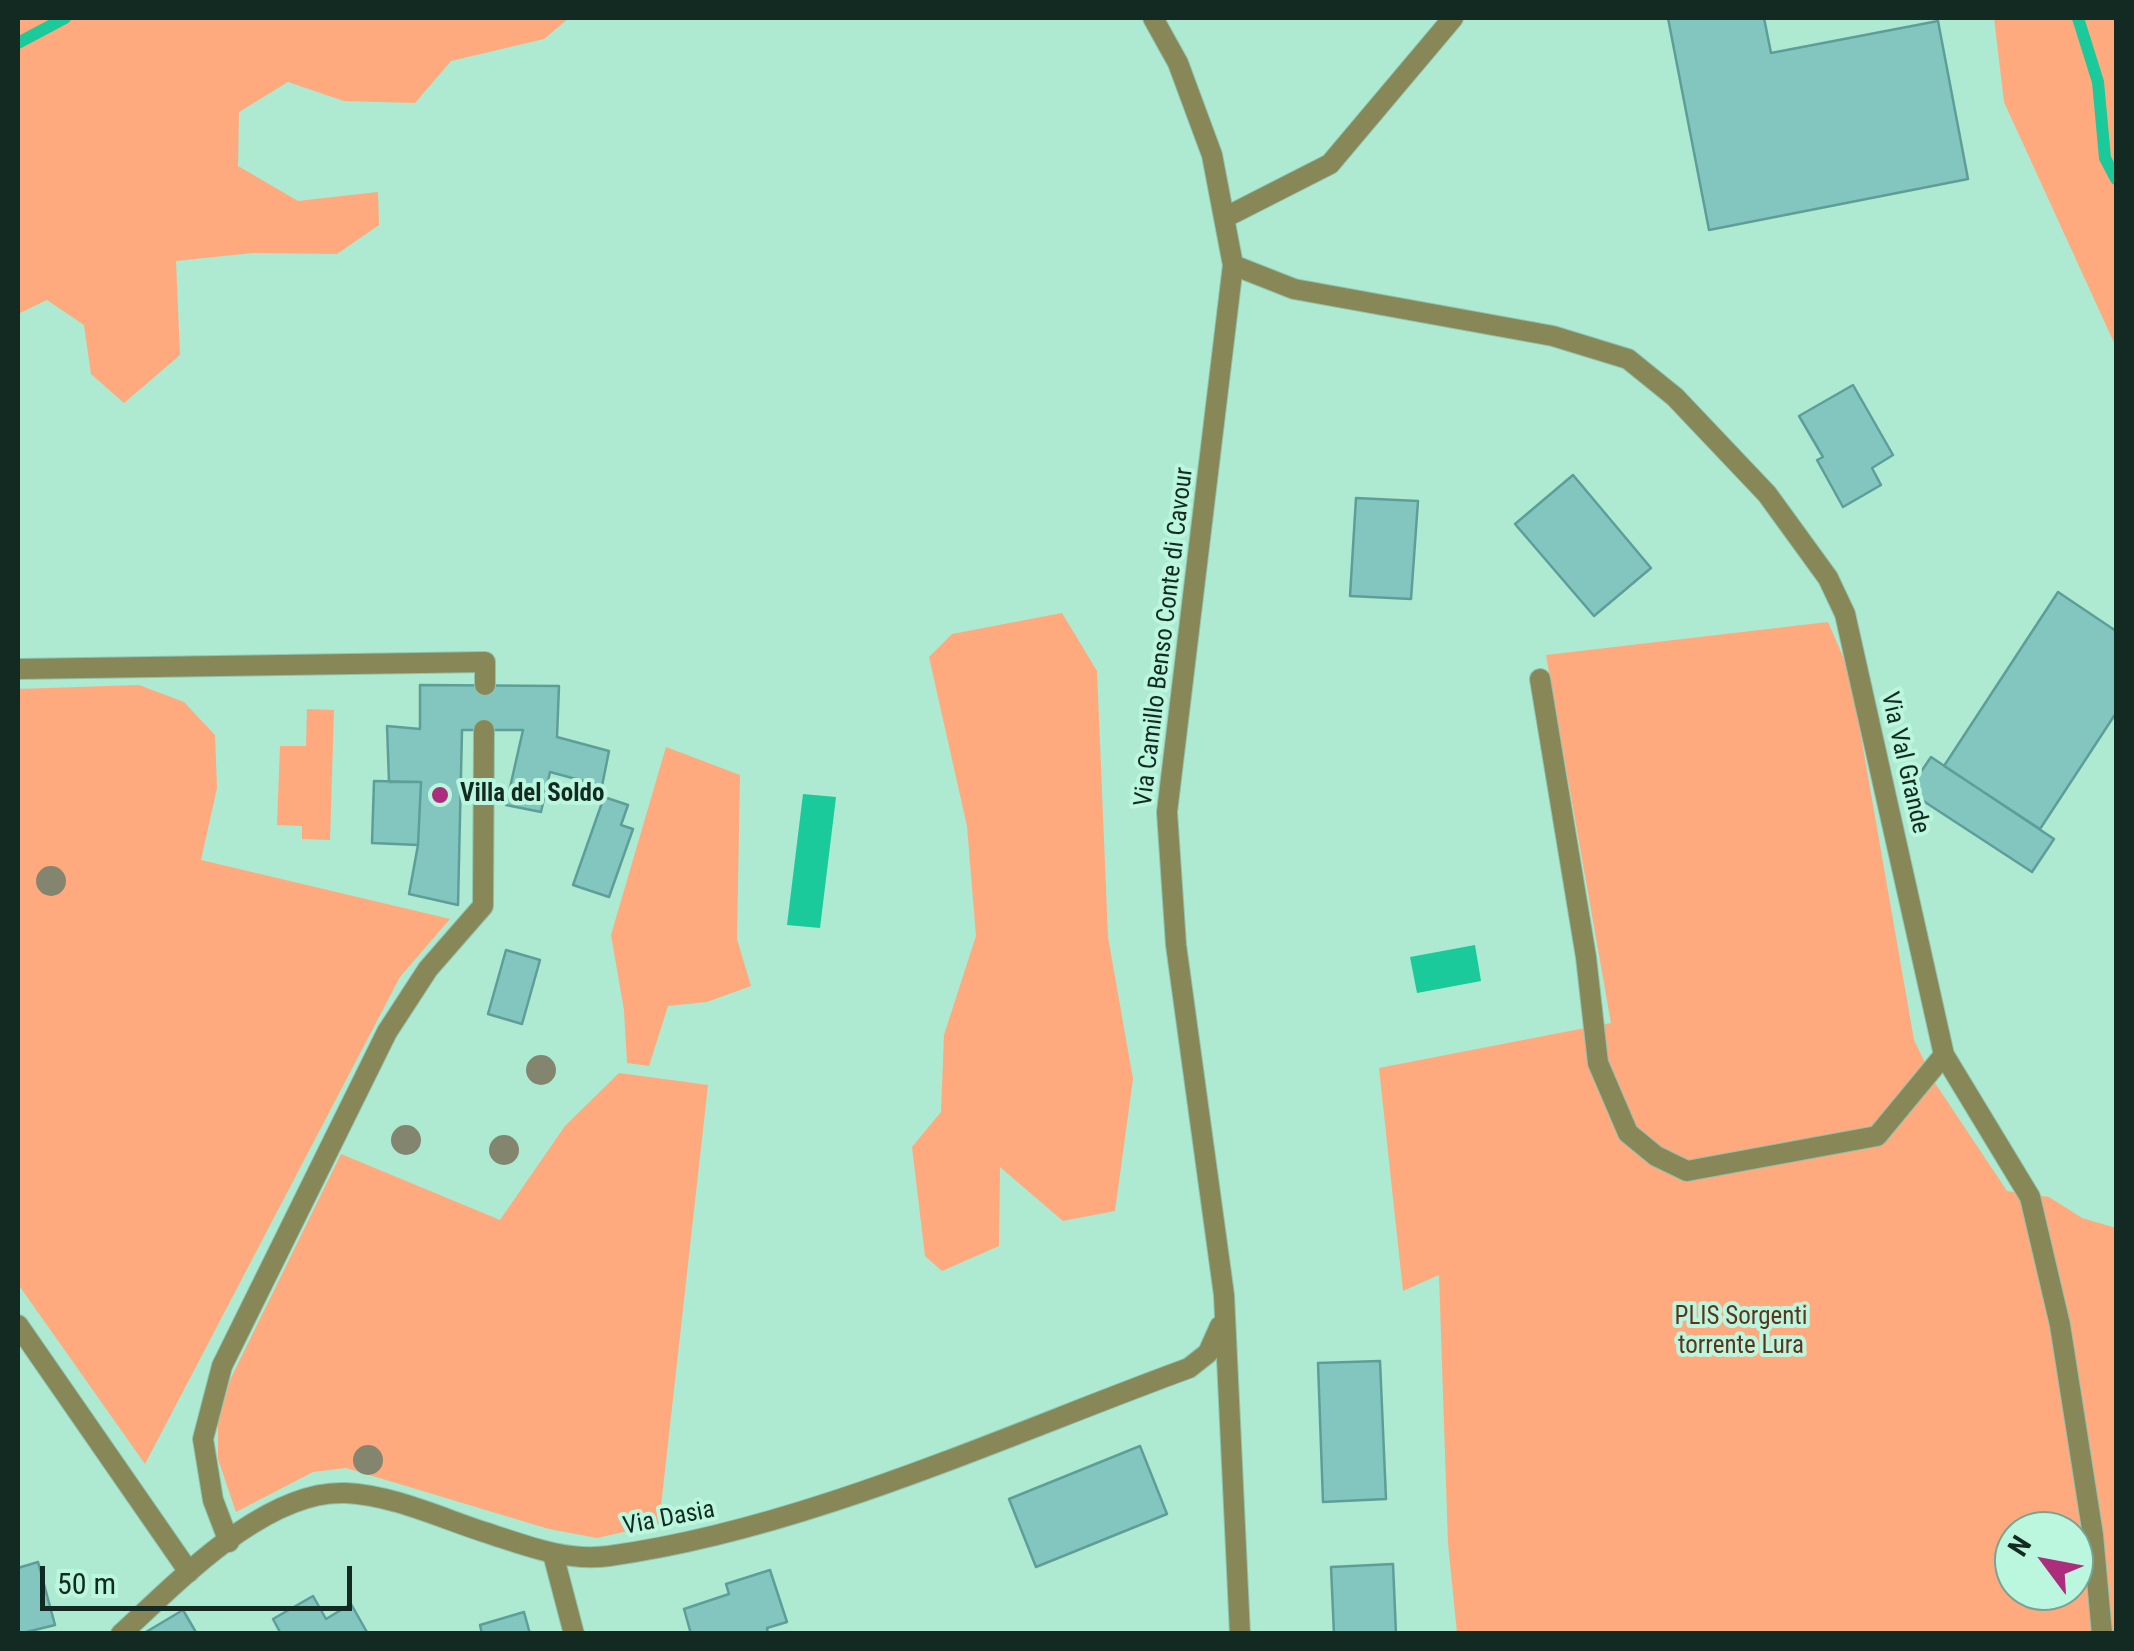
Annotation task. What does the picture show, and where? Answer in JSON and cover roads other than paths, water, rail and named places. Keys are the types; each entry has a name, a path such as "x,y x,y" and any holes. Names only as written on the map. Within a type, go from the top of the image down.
{"street":[{"name":"Via Camillo Benso Conte di Cavour","path":"1152,18 1178,63 1212,155 1233,265 1167,812 1176,946 1224,1295 1240,1634"},
{"path":"1224,218 1330,164 1453,18"},
{"name":"Via Val Grande","path":"1233,265 1294,289 1553,336 1628,360 1674,396 1767,494 1828,578 1844,614 1944,1056 2030,1197 2060,1325 2093,1535 2102,1634"},
{"path":"18,669 486,662 485,686"},
{"path":"1540,678 1586,956 1598,1064 1628,1133 1656,1156 1688,1171 1877,1136 1944,1056"},
{"path":"229,1542 204,1465 208,1408 234,1336 387,1032 428,969 482,906 484,730"},
{"name":"Via Dasia","path":"121,1634 189,1572 229,1542 264,1516 301,1500 344,1493 367,1495 553,1554 606,1557 728,1533 796,1514 1190,1368 1208,1353 1223,1314"},
{"path":"18,1325 189,1572"},
{"path":"553,1554 574,1634"}],"waterway":[{"path":"18,43 65,18"},
{"path":"2078,18 2098,82 2105,158 2116,179"}],"place":[{"name":"Villa del Soldo","path":"440,795"}],"park label":[{"name":"PLIS Sorgenti torrente Lura","path":"1741,1332"}]}
